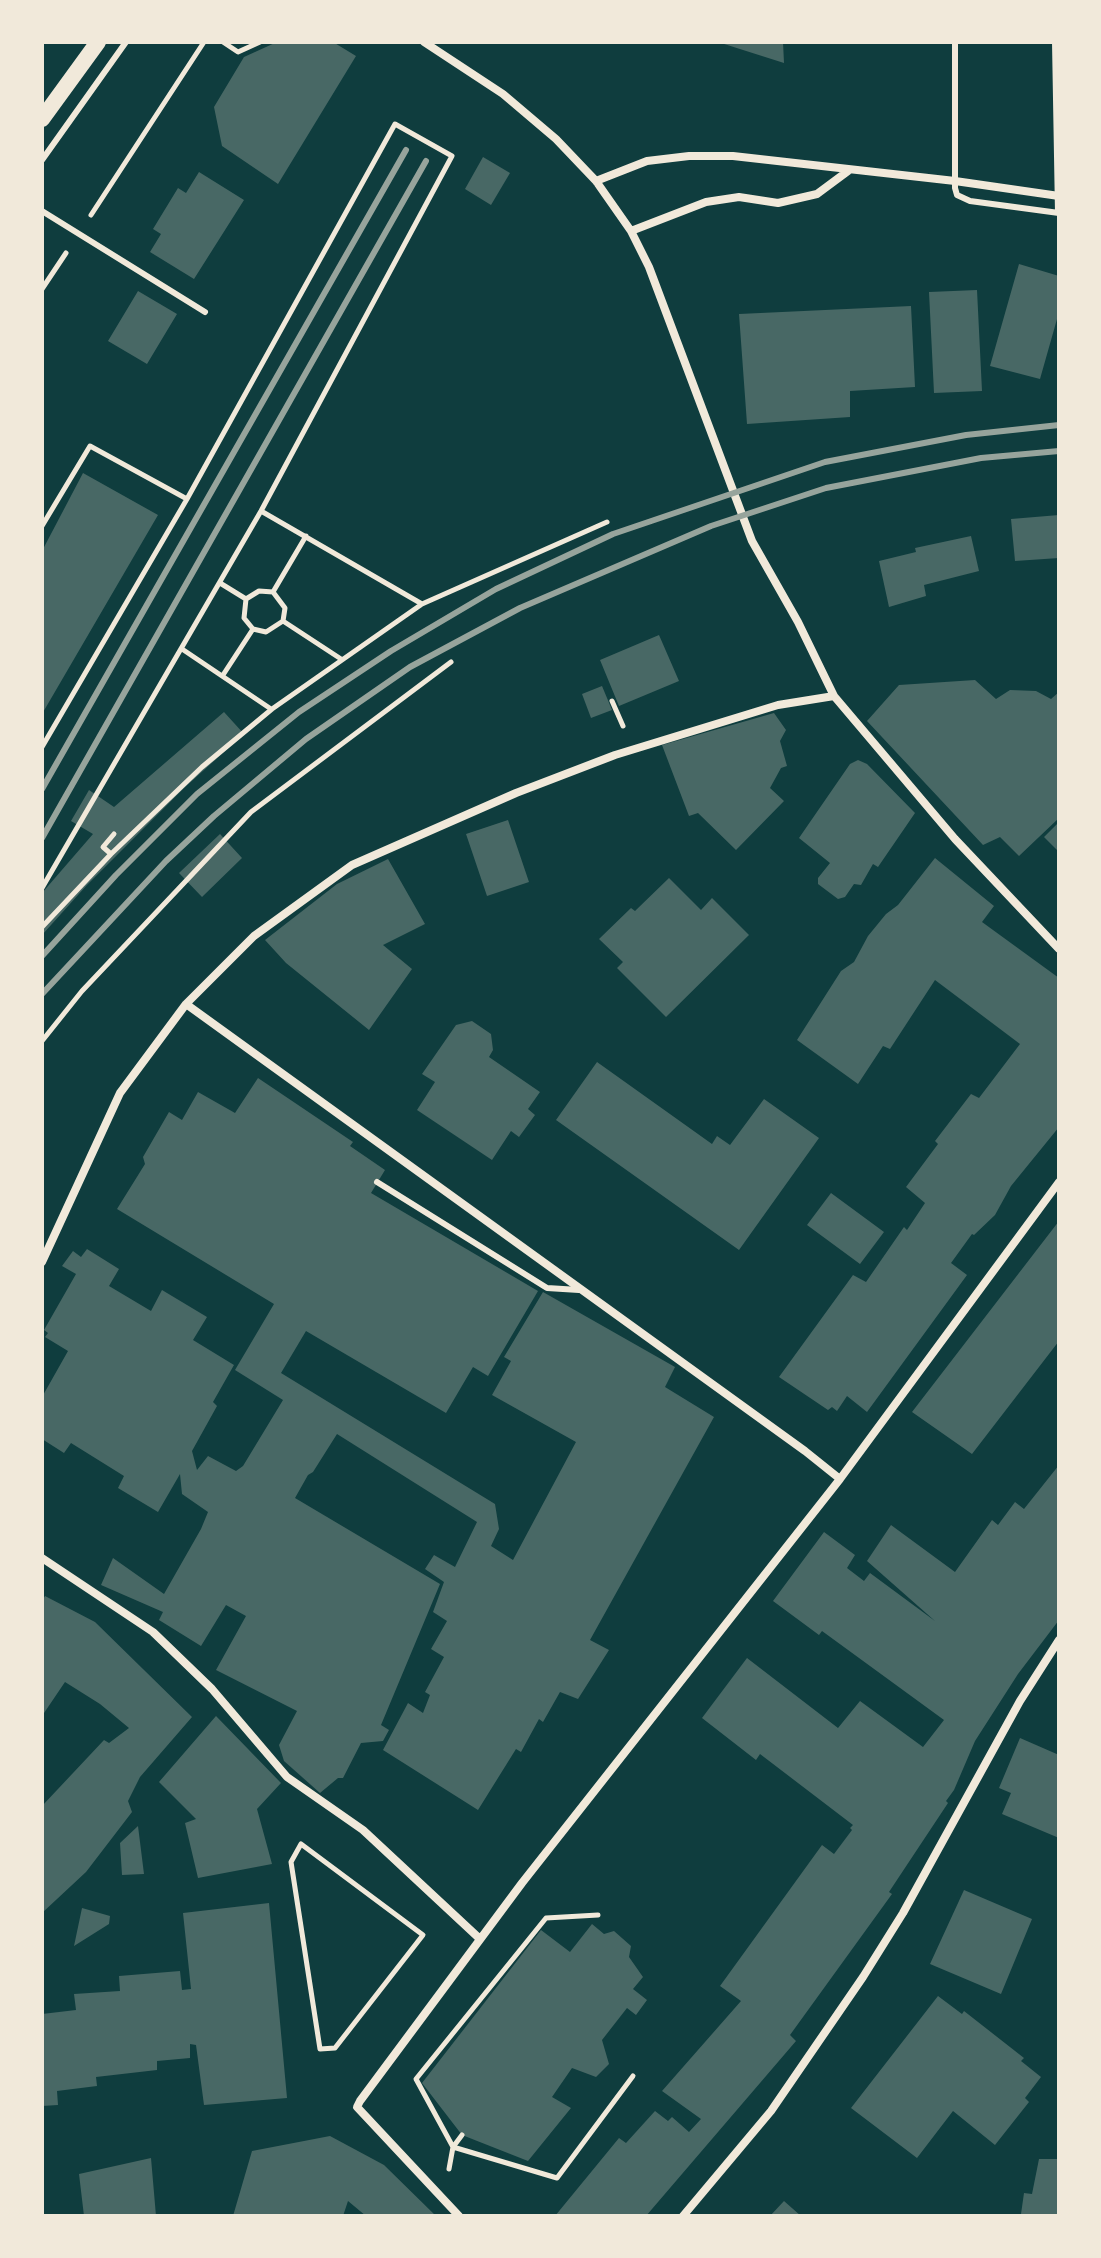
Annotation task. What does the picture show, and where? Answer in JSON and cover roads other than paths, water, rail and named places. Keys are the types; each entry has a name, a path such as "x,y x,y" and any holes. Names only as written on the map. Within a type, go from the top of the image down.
{"main road":[{"path":"42,119 98,42"}],"street":[{"path":"424,42 503,94 556,139 596,181 631,231 649,267 752,541 798,622 834,696 955,839 1059,949"},
{"path":"596,181 647,161 689,156 733,156 1058,196"},
{"path":"631,231 706,202 739,197 778,203 817,194 848,171"},
{"path":"42,1262 120,1093 186,1004 254,936 352,865 516,793 615,755 778,705 834,696"},
{"path":"186,1004 840,1479"},
{"path":"459,2216 357,2107 480,1939 721,1627 840,1479 1059,1182"},
{"path":"42,1558 153,1632 212,1689 287,1777 363,1830 480,1939"},
{"path":"683,2216 771,2111 863,1977 903,1913 1020,1701 1059,1640"}],"lane":[{"path":"42,160 126,42"},
{"path":"955,42 957,195 963,199 1059,213 1055,42"},
{"path":"42,211 205,312"},
{"path":"377,1182 547,1288 583,1290"}],"railway":[{"path":"42,789 406,150"},
{"path":"42,838 426,161"},
{"path":"42,956 116,875 197,794 299,712 391,651 496,589 613,534 825,462 966,435 1059,425"},
{"path":"42,994 166,861 306,739 410,667 520,608 711,526 826,488 981,458 1059,451"}]}
